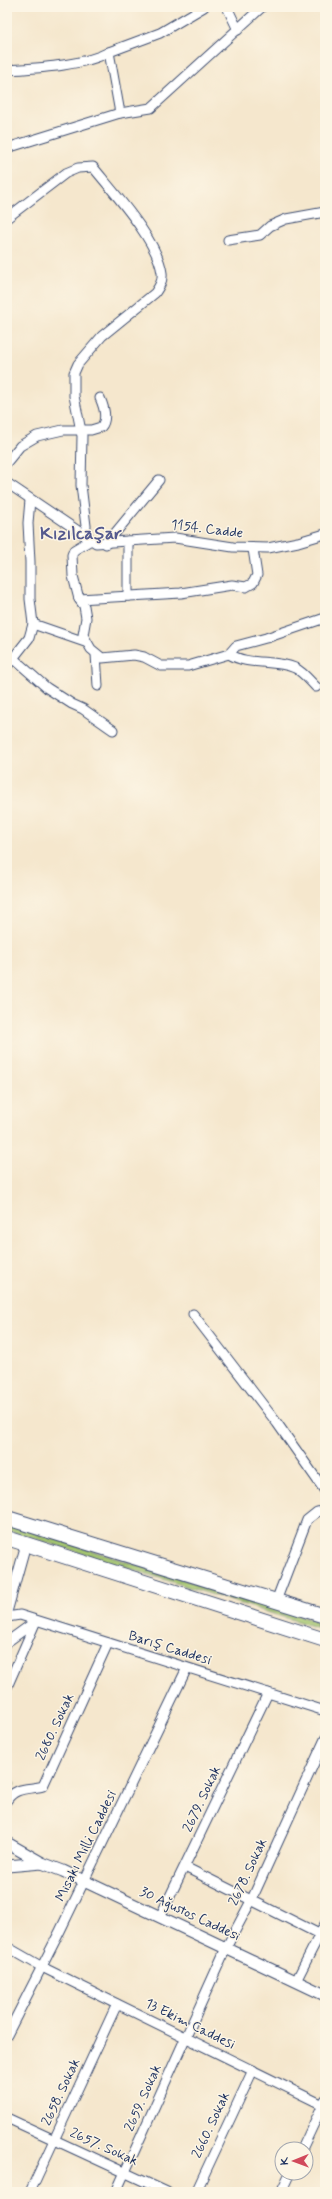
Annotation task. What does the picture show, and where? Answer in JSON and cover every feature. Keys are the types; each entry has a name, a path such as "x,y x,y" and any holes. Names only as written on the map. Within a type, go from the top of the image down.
{"main road":[{"path":"7,1518 325,1616"},
{"path":"7,1538 325,1640"}],"street":[{"path":"7,70 71,62 101,56 160,33 204,7"},
{"path":"227,7 238,30"},
{"path":"7,148 120,113 142,110 157,104 262,7"},
{"path":"109,52 120,113"},
{"path":"7,218 66,173 78,168 93,167 136,220 158,259 163,275 160,286 155,293 102,336 78,364 72,381 81,429 81,485 88,538 72,555 73,576 79,599 84,606 86,618 83,631 85,642"},
{"path":"228,240 260,235 270,226 286,219 325,212"},
{"path":"7,462 20,446 37,436 63,430 98,429 104,424 104,408 100,398"},
{"path":"106,544 159,480"},
{"name":"1154. Cadde","path":"7,483 30,500 96,543 106,544 175,538 253,548 268,548 298,542 325,534"},
{"path":"7,666 29,638 33,624 30,599 28,523 30,500"},
{"path":"128,541 128,596"},
{"path":"79,599 181,593 232,585 246,587 253,583 257,575 253,548"},
{"path":"33,624 85,642 96,654 108,658 134,655 167,667 188,666 229,654 236,646 266,638 325,618"},
{"path":"96,654 98,686"},
{"path":"229,654 235,658 269,661 297,669 316,687"},
{"path":"13,658 48,688 72,704 83,709 113,730"},
{"path":"193,1314 277,1423 325,1491"},
{"path":"276,1601 307,1520 317,1512 325,1510"},
{"path":"7,1612 26,1544"},
{"name":"Barış Caddesi","path":"7,1617 20,1615 325,1711"},
{"path":"7,1642 36,1621"},
{"path":"7,1687 10,1672 36,1621"},
{"name":"2680. Sokak","path":"7,1800 10,1795 21,1788 43,1786 108,1643"},
{"name":"Misakı Milli Caddesi","path":"7,2035 85,1881 187,1668"},
{"name":"2679. Sokak","path":"160,1917 268,1693"},
{"name":"2678. Sokak","path":"185,2037 226,1948 252,1899 325,1739"},
{"name":"30 Ağustos Caddesi","path":"7,1844 42,1863 85,1881 325,1995"},
{"name":"30 Ağustos Caddesi","path":"7,1866 42,1863"},
{"path":"185,1867 252,1899 322,1936"},
{"path":"296,1981 322,1936 325,1924"},
{"name":"13 Ekim Caddesi","path":"7,1947 42,1967 324,2104"},
{"name":"2658. Sokak","path":"30,2192 117,2004"},
{"name":"2659. Sokak","path":"116,2192 185,2037"},
{"name":"2660. Sokak","path":"196,2192 253,2070"},
{"path":"306,2141 324,2104"},
{"name":"2657. Sokak","path":"7,2118 167,2192"},
{"path":"281,2192 286,2181"}],"green space":[{"path":"7,1524 325,1624 325,1630 7,1530"},
{"path":"7,1769 15,1784 7,1795"}],"district":[{"name":"Kızılcaşar","path":"81,534"}]}
